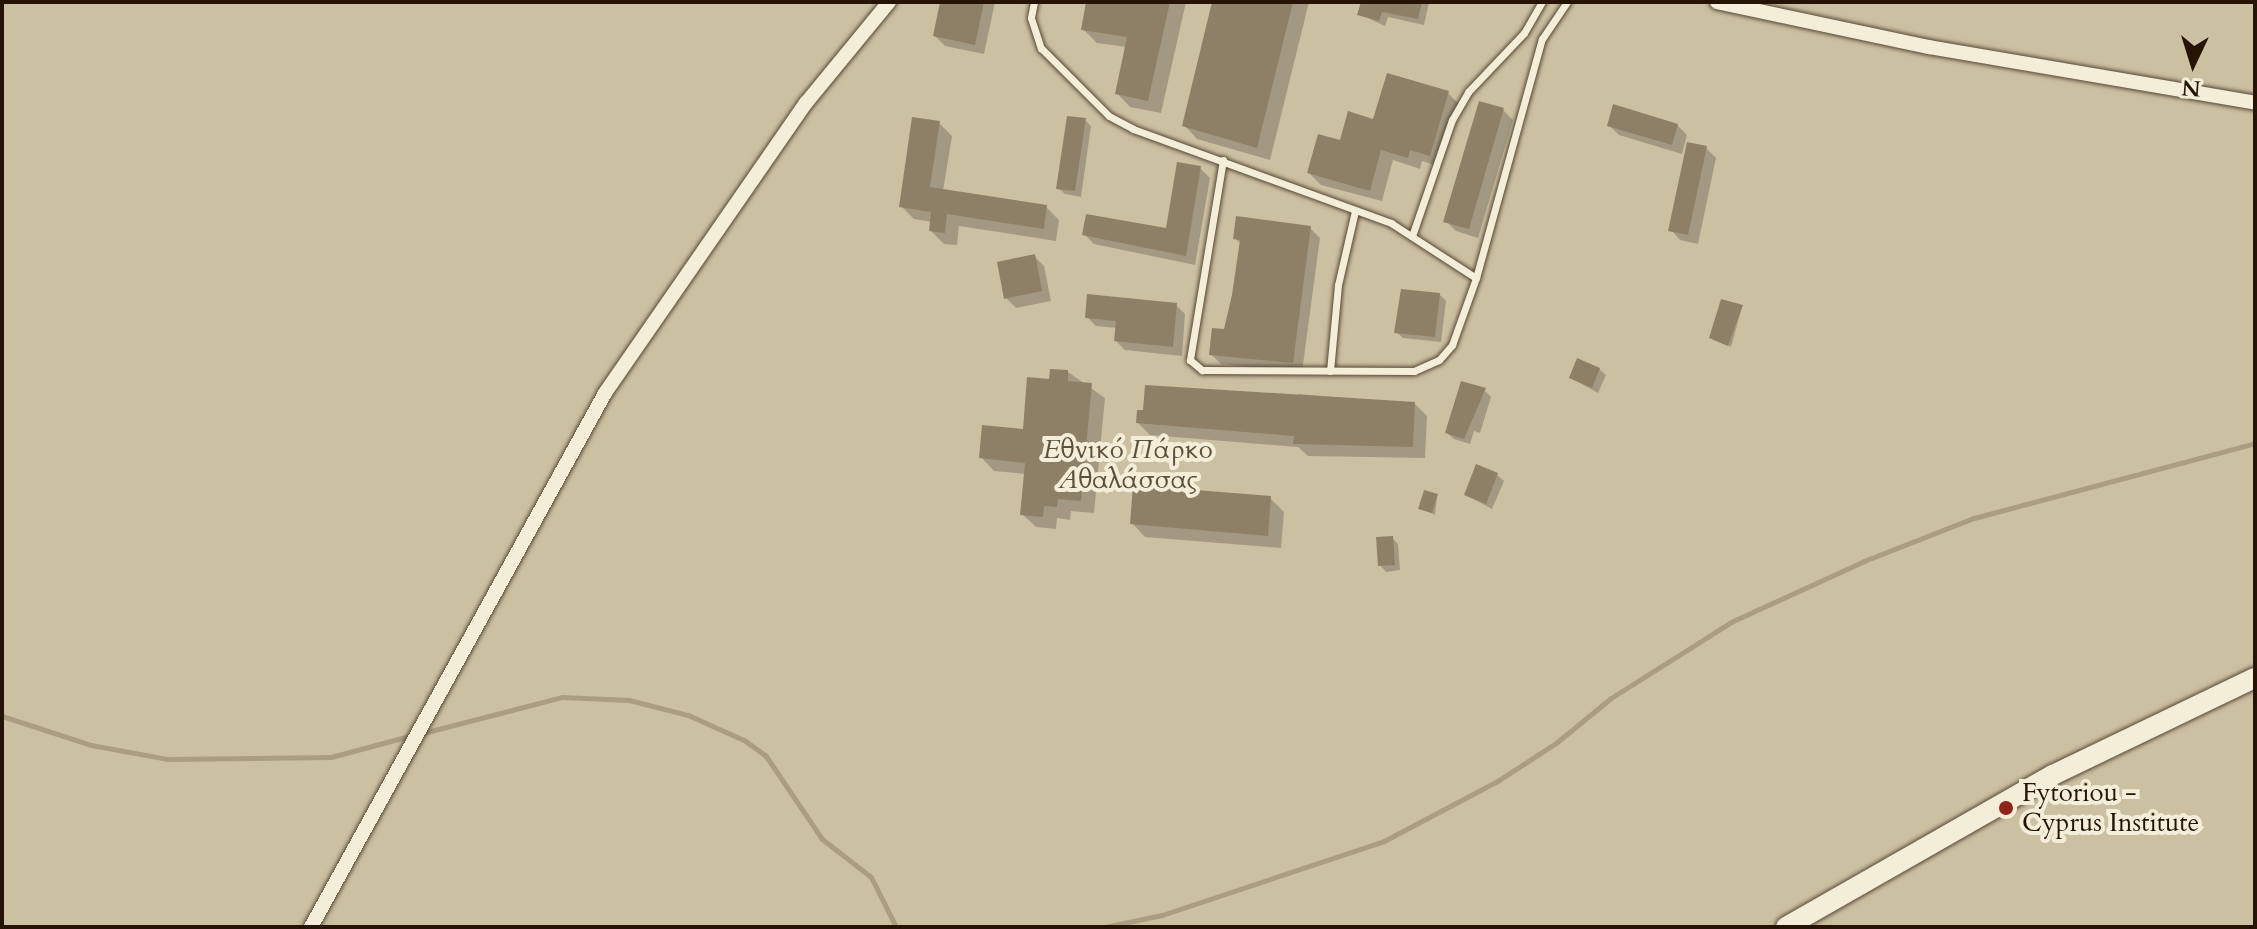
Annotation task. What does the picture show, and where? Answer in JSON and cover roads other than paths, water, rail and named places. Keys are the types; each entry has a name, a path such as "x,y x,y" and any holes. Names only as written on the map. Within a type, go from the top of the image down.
{"main road":[{"path":"1786,927 2053,775 2255,678"}],"street":[{"path":"311,927 419,737 605,393 806,103 889,2"},
{"path":"1717,2 1929,47 2255,103"}],"lane":[{"path":"1034,2 1031,18 1041,48 1109,116 1412,236 1476,278"},
{"path":"1412,236 1452,120 1468,92 1524,33 1542,2"},
{"path":"1223,160 1190,360 1202,370 1330,371 1414,371 1439,360 1452,345 1476,278 1542,39 1567,2"},
{"path":"1524,33 1542,39"},
{"path":"1330,371 1338,285 1355,211"}],"waterway":[{"path":"1105,927 1162,915 1384,841 1499,780 1556,743 1611,698 1731,622 1864,561 1974,518 2255,443"},
{"path":"423,733 562,697 629,700 688,715 744,740 766,756 822,839 871,877 896,927"},
{"path":"2,716 91,745 167,759 331,757 413,735"}],"place":[{"name":"Fytoriou - Cyprus Institute","path":"2006,808"}],"park label":[{"name":"Εθνικό Πάρκο Αθαλάσσας","path":"1128,465"}]}
